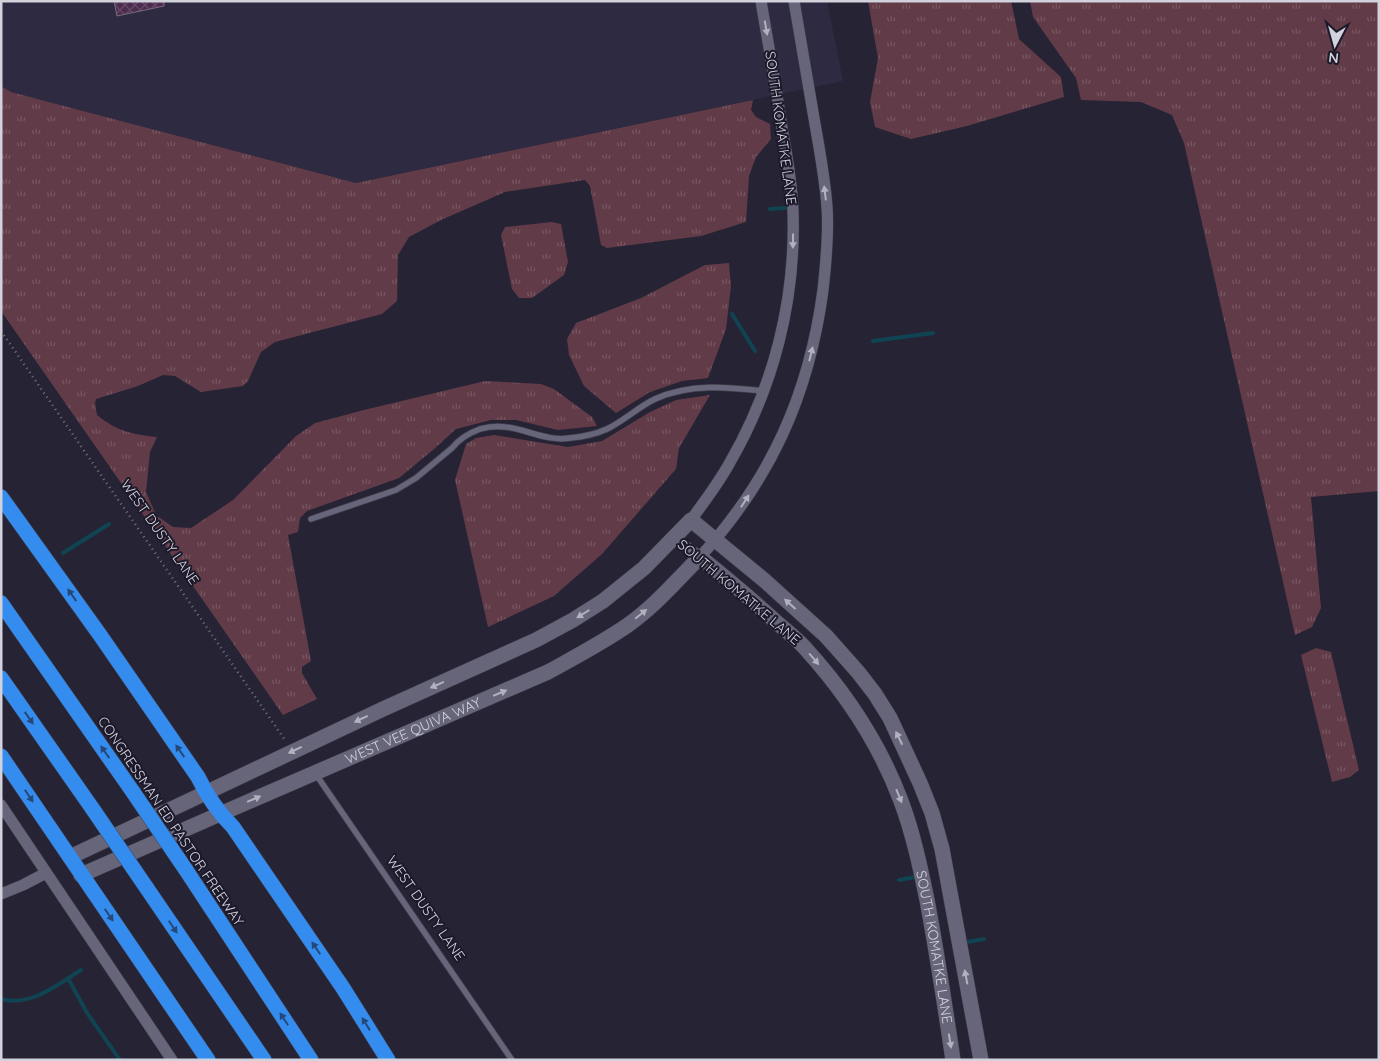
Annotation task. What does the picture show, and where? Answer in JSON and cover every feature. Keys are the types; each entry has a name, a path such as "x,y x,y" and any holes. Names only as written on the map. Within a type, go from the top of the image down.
{"highway":[{"path":"1,498 100,635 198,776 220,814 233,827 332,972 388,1060"},
{"name":"CONGRESSMAN ED PASTOR FREEWAY","path":"1,603 186,870 311,1060"},
{"path":"1,678 264,1060"},
{"path":"1,756 208,1060"}],"street":[{"name":"SOUTH KOMATKE LANE","path":"761,1 790,179 793,209 793,241 789,292 782,332 757,409 730,464 691,520 674,538 755,603 804,647 835,683 856,713 888,769 902,801 920,866 931,919 953,1060"},
{"name":"SOUTH KOMATKE LANE","path":"794,1 823,172 827,208 827,242 821,305 808,367 788,424 758,480 738,512 715,540 764,580 841,652 869,687 890,718 924,790 942,849 981,1060"},
{"path":"691,520 715,540"},
{"path":"70,857 293,751 536,640 603,601 644,568 674,538"},
{"name":"WEST VEE QUIVA WAY","path":"81,875 548,672 589,650 628,625 648,609 715,540"},
{"path":"1,805 172,1060"},
{"path":"1,894 46,873"}],"lane":[{"path":"311,519 396,490 416,478 470,432 498,426 568,439 606,429 637,409 656,399 676,392 709,387 730,387 764,391"},
{"name":"WEST DUSTY LANE","path":"315,773 512,1060"}],"path":[{"name":"WEST DUSTY LANE","path":"1,331 293,751"}],"shaded area":[{"path":"1,1 827,1 843,81 356,183 11,92 1,86"}],"green space":[{"path":"868,1 1011,1 1019,39 1061,77 1064,97 967,126 911,139 875,127 870,102 878,58"},
{"path":"1030,1 1379,1 1379,491 1311,497 1321,608 1312,627 1295,635 1184,143 1172,115 1141,102 1081,100 1076,78 1033,17"},
{"path":"1,86 11,92 356,183 753,100 751,110 756,117 770,124 771,139 756,157 749,176 746,222 701,236 607,248 601,245 590,186 585,180 505,192 441,220 409,237 398,255 397,301 382,314 275,342 261,352 248,381 243,386 201,392 175,376 163,375 138,386 96,399 97,415 112,425 133,433 157,437 150,452 146,492 156,515 173,527 191,528 233,500 296,436 315,423 485,381 541,384 554,389 592,417 597,426 558,430 516,420 491,420 456,429 399,478 307,511 300,518 298,532 288,535 311,661 302,667 302,673 317,699 283,715 1,311"},
{"path":"552,222 561,224 568,262 564,275 532,298 519,298 512,289 501,235 505,227"},
{"path":"729,263 731,286 726,329 708,378 682,381 650,392 616,413 584,386 569,355 567,339 576,323 641,298 705,265"},
{"path":"710,395 679,448 676,469 602,554 554,596 488,627 455,480 466,444 476,438 494,435 568,447 602,441 650,412 676,400"},
{"path":"1316,648 1331,652 1359,770 1350,777 1332,782 1301,655"}],"building":[{"path":"114,1 164,1 164,6 117,16"}],"waterway":[{"path":"770,209 785,208"},
{"path":"732,314 755,351"},
{"path":"873,341 933,333"},
{"path":"63,553 109,524"},
{"path":"899,880 915,877"},
{"path":"967,942 984,939"},
{"path":"1,999 12,1001 33,997 53,988 81,970"},
{"path":"68,978 87,1013 120,1060"}]}
